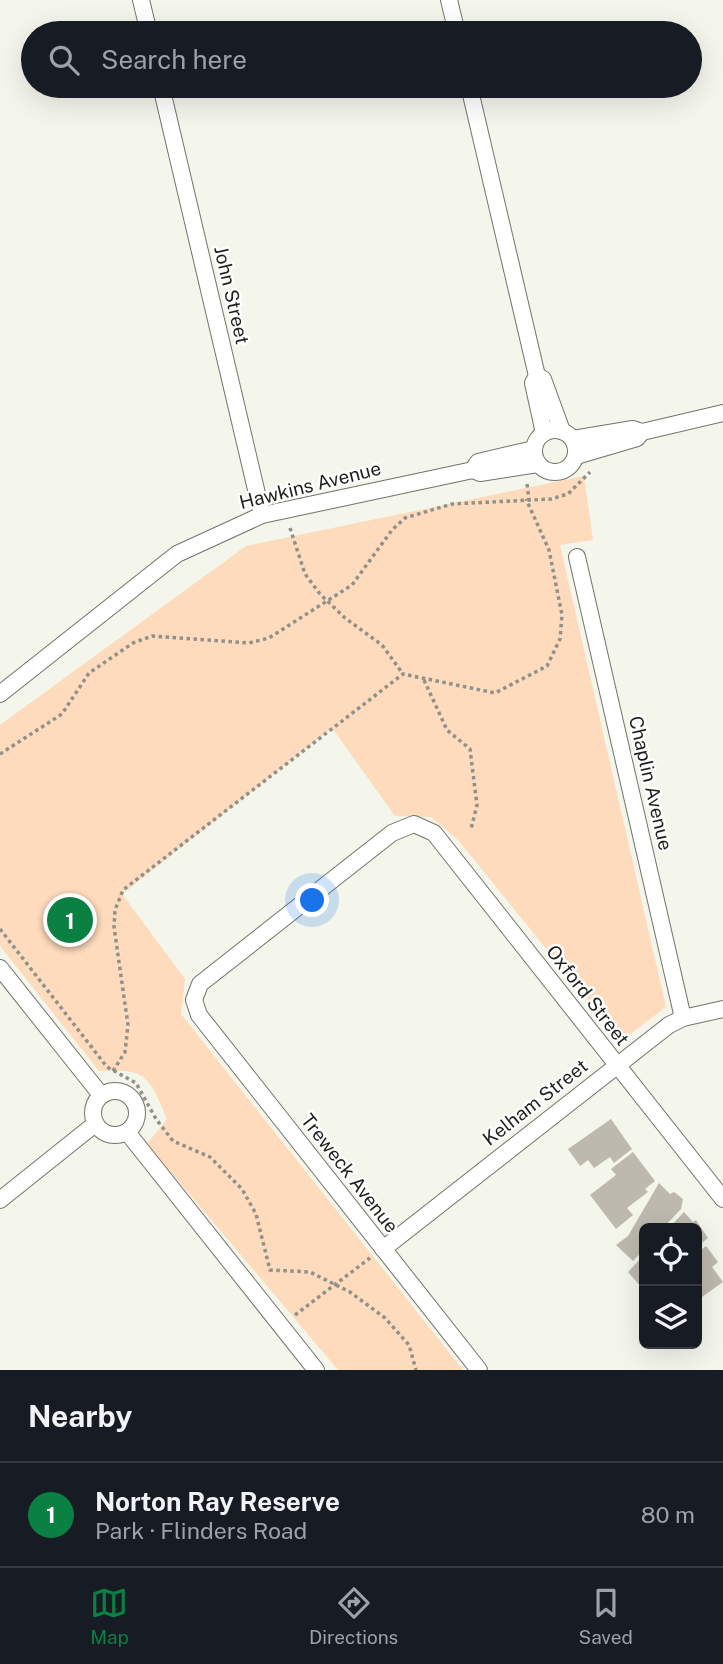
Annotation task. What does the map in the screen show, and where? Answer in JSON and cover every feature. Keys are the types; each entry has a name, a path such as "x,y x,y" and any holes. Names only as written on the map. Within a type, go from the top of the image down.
{"street":[{"path":"141,0 146,21"},
{"path":"450,0 454,21"},
{"name":"John Street","path":"164,98 262,515"},
{"path":"473,98 537,376 533,383 544,433 536,456 547,471 562,471 571,465 576,456 637,438 642,432"},
{"path":"537,376 543,379 576,456"},
{"path":"544,433 568,435 633,429 642,432 723,413"},
{"name":"Hawkins Avenue","path":"0,694 177,554 262,515 473,470 480,473 536,456"},
{"name":"Chaplin Avenue","path":"577,557 683,1018"},
{"name":"Oxford Street","path":"194,1000 200,984 392,833 414,824 433,833 723,1199"},
{"path":"0,968 101,1095"},
{"name":"Treweck Avenue","path":"194,1000 199,1015 479,1370"},
{"name":"Kelham Street","path":"383,1249 669,1025 683,1018 723,1009"},
{"path":"117,1090 128,1094 135,1103 137,1115 127,1132 116,1136 104,1133 95,1124 93,1109 101,1095 117,1090"},
{"path":"0,1200 95,1124"},
{"path":"127,1132 316,1370"}],"path":[{"path":"0,754 62,714 89,673 133,643 152,636 249,643 269,638 352,585 392,530 405,518 453,504 569,494 593,470"},
{"path":"290,526 305,574 328,601 382,645 403,674 495,693 547,666 560,639 562,615 549,550 527,499 525,475"},
{"path":"113,1071 125,1052 128,1025 114,927 115,911 123,890 403,674"},
{"path":"424,680 447,730 470,749 477,805 471,829"},
{"path":"0,929 113,1071 136,1083 156,1119 173,1141 210,1157 242,1189 256,1214 270,1270 310,1272 335,1283 385,1318 409,1345 416,1370"},
{"path":"282,1326 383,1249"}],"shaded area":[{"path":"584,476 593,540 560,545 666,1007 621,1041 458,840 431,817 395,816 332,728 122,894 185,979 181,1014 463,1370 338,1370 147,1144 167,1119 150,1085 144,1078 127,1071 99,1071 0,946 0,725 246,546"}],"building":[{"path":"611,1119 632,1149 614,1163 610,1157 594,1168 588,1160 580,1166 568,1149"},
{"path":"633,1152 655,1181 645,1189 648,1192 627,1208 633,1215 616,1229 590,1195 616,1175 611,1169"},
{"path":"659,1183 670,1194 674,1192 683,1199 681,1209 668,1223 639,1223 639,1254 633,1261 616,1245 628,1236"},
{"path":"684,1212 693,1222 696,1220 698,1223 674,1223"},
{"path":"702,1229 708,1238 702,1243"},
{"path":"706,1246 718,1262 712,1267 723,1282 702,1297 702,1286 702,1249"},
{"path":"639,1260 639,1285 628,1272"}],"place":[{"name":"Norton Ray Reserve","path":"70,920"}]}
